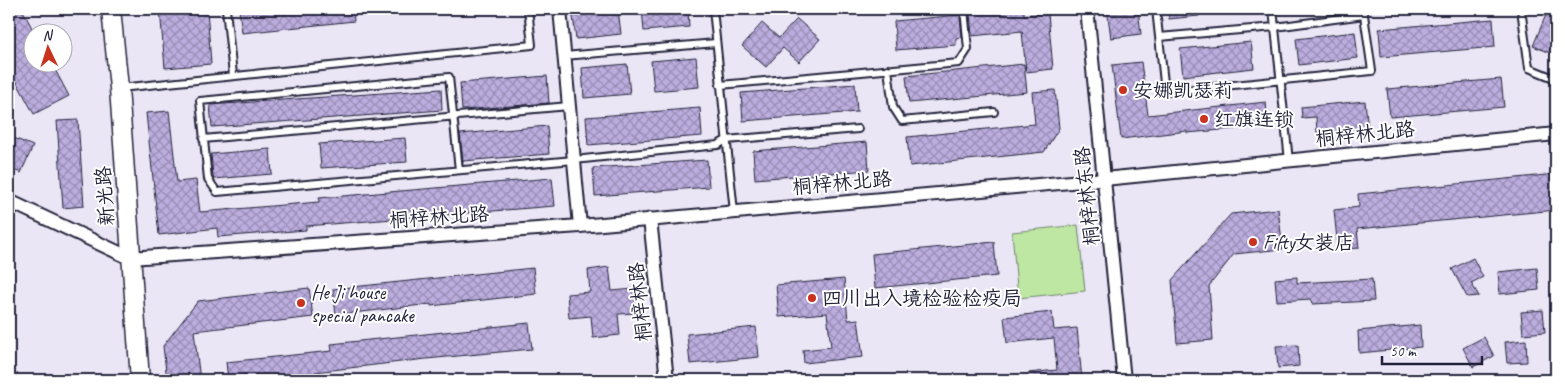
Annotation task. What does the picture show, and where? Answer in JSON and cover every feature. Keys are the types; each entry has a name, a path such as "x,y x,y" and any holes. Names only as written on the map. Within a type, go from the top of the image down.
{"main road":[{"name":"新光路","path":"111,9 119,88 140,380"}],"street":[{"path":"560,9 580,226"},
{"name":"桐梓林东路","path":"1087,9 1124,380"},
{"name":"桐梓林北路","path":"130,258 580,226 1104,179 1556,134"},
{"path":"9,201 130,258"},
{"name":"桐梓林路","path":"650,219 667,380"}],"lane":[{"path":"226,9 232,75"},
{"path":"119,88 532,45 528,9"},
{"path":"713,9 734,212"},
{"path":"720,85 959,63 968,49 964,9"},
{"path":"1156,9 1159,37 1165,92 1281,82 1372,71 1364,15 1275,27 1159,37"},
{"path":"1273,9 1289,161"},
{"path":"1521,9 1529,68 1556,79"},
{"path":"564,56 716,43"},
{"path":"888,70 893,107 902,121 994,112"},
{"path":"459,170 448,77 200,101 208,179 217,192 574,160 718,145 726,140 858,129"},
{"path":"203,139 569,106"}],"green space":[{"path":"1078,225 1085,291 1018,298 1012,232"}],"building":[{"path":"9,9 22,9 29,22 22,22 22,72 56,72 69,96 34,114 9,68"},
{"path":"160,9 207,9 211,64 165,68"},
{"path":"239,9 353,9 354,21 242,33"},
{"path":"572,9 618,9 621,34 576,39"},
{"path":"642,9 688,9 689,27 644,31"},
{"path":"972,9 1024,9 1024,15 1048,13 1053,69 1026,72 1022,31 972,36 970,14 972,14"},
{"path":"1107,9 1138,9 1141,34 1111,38"},
{"path":"1168,9 1199,9 1199,16 1169,19"},
{"path":"1548,10 1556,14 1556,55 1533,46"},
{"path":"960,15 962,37 956,38 956,45 896,50 894,21"},
{"path":"797,19 820,39 799,62 783,48 766,67 742,46 762,23 779,38"},
{"path":"1493,19 1495,47 1381,57 1379,29"},
{"path":"1355,32 1358,58 1299,65 1296,39"},
{"path":"1251,42 1254,68 1183,76 1180,49"},
{"path":"696,57 699,87 654,91 651,61"},
{"path":"1141,62 1148,115 1266,102 1268,126 1187,133 1187,131 1121,139 1112,65"},
{"path":"627,64 630,94 584,98 582,68"},
{"path":"1024,64 1027,92 909,103 906,76"},
{"path":"547,76 549,103 462,110 460,83"},
{"path":"1501,79 1504,107 1390,117 1387,89"},
{"path":"855,84 857,112 743,121 741,93"},
{"path":"441,89 442,110 212,127 210,105"},
{"path":"1055,90 1059,128 1044,152 910,166 907,137 1035,124 1032,92"},
{"path":"1365,101 1368,129 1317,133 1316,117 1302,118 1301,107"},
{"path":"700,108 702,136 588,145 586,117"},
{"path":"169,111 177,182 196,180 200,212 319,202 319,198 552,178 555,206 306,226 306,230 218,237 217,228 159,235 146,113"},
{"path":"78,120 84,206 63,208 57,121"},
{"path":"547,126 549,154 463,161 460,134"},
{"path":"9,136 33,146 21,173 9,168"},
{"path":"405,138 407,162 321,168 319,144"},
{"path":"867,142 869,170 755,179 753,151"},
{"path":"270,149 272,174 214,179 211,154"},
{"path":"707,160 709,187 595,196 593,168"},
{"path":"1556,174 1556,210 1357,229 1359,248 1338,250 1334,210 1359,207 1358,194"},
{"path":"1278,209 1283,249 1234,254 1209,286 1213,340 1177,343 1172,280 1231,214"},
{"path":"994,242 997,276 875,288 872,254"},
{"path":"1473,258 1483,277 1471,283 1479,296 1467,297 1452,269"},
{"path":"609,267 612,291 634,289 636,313 618,314 620,335 593,338 591,316 569,318 567,294 590,292 588,270"},
{"path":"533,268 536,294 336,315 333,289"},
{"path":"1537,268 1539,290 1500,294 1498,272"},
{"path":"1297,277 1297,283 1372,279 1374,301 1312,304 1311,299 1277,301 1275,279"},
{"path":"844,279 848,320 858,319 863,357 804,363 803,350 831,347 827,313 779,317 776,285"},
{"path":"309,288 313,317 194,331 200,380 167,380 163,346 198,301"},
{"path":"1543,310 1545,332 1523,334 1521,312"},
{"path":"1052,312 1054,330 1077,328 1082,380 1028,380 1028,373 1057,370 1054,338 1007,343 1004,317"},
{"path":"529,323 532,349 315,372 316,380 228,380 226,362 332,351 331,344"},
{"path":"1420,325 1421,347 1359,353 1358,331"},
{"path":"756,327 759,357 690,364 687,334"},
{"path":"1484,337 1494,356 1473,367 1463,348"},
{"path":"1526,340 1527,362 1507,363 1505,342"},
{"path":"1298,345 1299,366 1278,368 1276,346"}],"place":[{"name":"安娜凯瑟莉","path":"1123,90"},
{"name":"红旗连锁","path":"1204,119"},
{"name":"Fifty女装店","path":"1253,242"},
{"name":"四川出入境检验检疫局","path":"812,298"},
{"name":"He Ji house special pancake","path":"301,303"}]}
